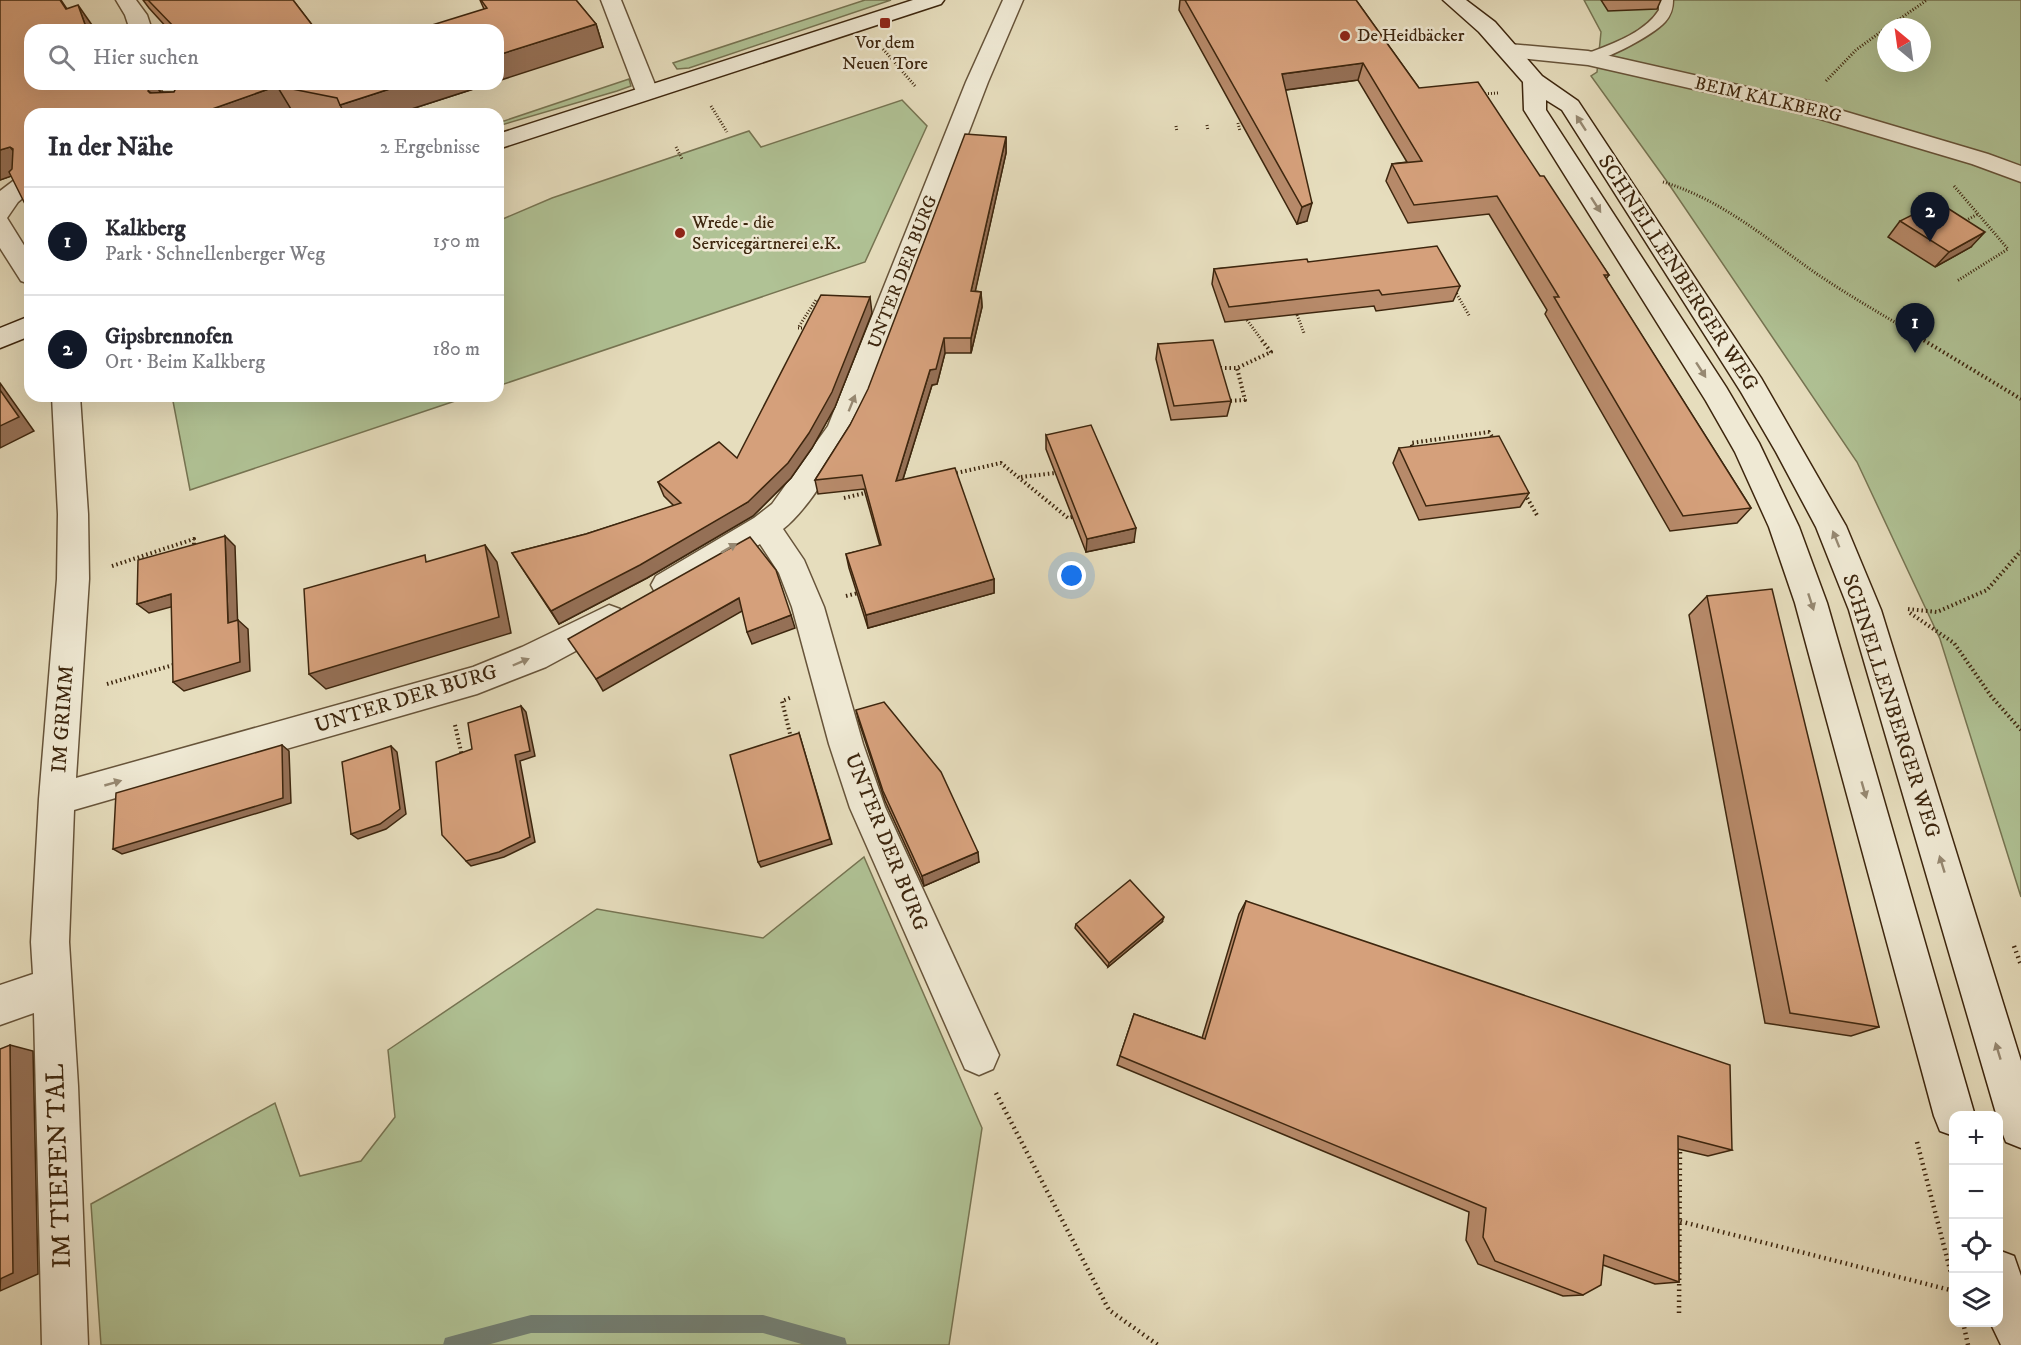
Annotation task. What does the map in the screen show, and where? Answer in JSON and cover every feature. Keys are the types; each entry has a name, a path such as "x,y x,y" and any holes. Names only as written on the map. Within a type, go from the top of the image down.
{"street":[{"path":"126,0 139,24"},
{"path":"611,0 647,92"},
{"path":"504,140 934,0"},
{"name":"UNTER DER BURG","path":"57,799 448,690 534,657 638,602 765,526 783,512 841,428 977,82 1013,0"},
{"name":"SCHNELLENBERGER WEG","path":"1453,0 1487,27 1534,81 1570,106 1788,447 1831,526 1865,610 2021,1127"},
{"name":"BEIM KALKBERG","path":"1509,51 1588,58 1814,109 1980,159 2021,175"},
{"name":"SCHNELLENBERGER WEG","path":"1534,81 1535,110 1716,394 1749,451 1784,527 1811,603 1954,1111"},
{"path":"174,90 182,104 180,108"},
{"path":"0,212 8,197 24,185"},
{"path":"0,224 1,230 24,266"},
{"path":"0,339 24,328"},
{"name":"IM GRIMM","path":"52,987 50,942 57,799 74,579 73,514 66,402"},
{"name":"UNTER DER BURG","path":"765,526 793,569 808,607 846,744 868,808 979,1054"},
{"path":"0,1005 52,987"},
{"name":"IM TIEFEN TAL","path":"52,987 58,1086 65,1345"},
{"path":"1998,1273 2013,1324 2021,1335"}],"lane":[{"path":"1588,58 1619,45 1653,26 1665,15 1668,4 1666,0"}],"path":[{"path":"1901,18 1927,0"},
{"path":"861,23 915,86"},
{"path":"1814,109 1829,76 1856,50 1877,35"},
{"path":"1479,94 1502,93"},
{"path":"707,99 727,132"},
{"path":"1238,123 1240,131"},
{"path":"1207,125 1208,131"},
{"path":"1176,126 1177,132"},
{"path":"676,147 682,159"},
{"path":"1653,180 1691,190 1755,229 1818,275 2021,399"},
{"path":"1953,184 2008,249 1957,281"},
{"path":"1960,223 1978,214"},
{"path":"1454,290 1470,317"},
{"path":"814,328 798,328 816,300 889,310"},
{"path":"1298,315 1304,333"},
{"path":"1213,368 1237,368 1271,352 1247,320"},
{"path":"1223,401 1245,400 1237,368"},
{"path":"1418,460 1411,443 1489,432 1500,451"},
{"path":"1448,438 1452,446"},
{"path":"943,476 1001,463 1068,518 1072,517"},
{"path":"1020,478 1055,473"},
{"path":"1522,489 1538,517"},
{"path":"793,500 841,498 873,491"},
{"path":"74,579 194,539 195,557"},
{"path":"2021,551 1987,590 1937,612 1904,609 1954,643 1991,696 2021,730"},
{"path":"808,607 873,588"},
{"path":"65,695 184,662"},
{"path":"448,690 465,767"},
{"path":"979,1054 997,1095 1109,1310 1158,1345"},
{"path":"1679,1313 1682,1222 1680,1149"},
{"path":"1672,1219 1949,1290"}],"green space":[{"path":"865,0 891,0 689,68 677,69 673,63"},
{"path":"1584,0 2021,0 2021,897 1940,639 1857,462 1666,180 1591,76 1597,72 1601,32"},
{"path":"629,79 631,86 617,91 504,124 504,121"},
{"path":"902,100 927,126 865,262 504,384 504,218 552,198 749,131 761,147"},
{"path":"173,402 452,402 190,490"},
{"path":"864,857 982,1128 949,1345 101,1345 91,1204 275,1103 300,1176 361,1161 395,1117 388,1050 597,909 763,938"}],"building":[{"path":"0,0 60,0 66,9 78,5 85,24 24,24 24,90 148,90 150,93 174,92 175,90 266,90 215,108 24,108 24,202 9,172 12,169 13,149 10,147 0,150"},
{"path":"148,0 293,0 311,24 171,24"},
{"path":"481,0 576,0 596,24 504,53 504,24 435,24 487,8"},
{"path":"1185,0 1356,0 1419,88 1478,82 1540,176 1544,176 1609,275 1604,275 1751,508 1683,516 1554,297 1559,297 1497,196 1414,205 1392,164 1422,161 1363,63 1282,74 1312,203 1302,207"},
{"path":"297,90 386,90 340,105 337,98"},
{"path":"965,134 1006,137 971,291 981,292 971,338 944,338 936,369 930,370 896,481 955,468 994,579 866,615 846,554 881,545 862,475 815,480 850,425 868,389"},
{"path":"1938,202 1985,232 1949,252 1900,221"},
{"path":"1437,246 1460,286 1382,295 1379,290 1229,307 1214,269 1307,259 1308,262"},
{"path":"821,295 870,297 832,392 809,433 788,463 748,502 640,565 551,611 512,553 586,534 681,503 658,482 719,442 737,458"},
{"path":"1213,340 1231,401 1174,406 1158,344"},
{"path":"0,390 19,417 0,426"},
{"path":"1091,425 1136,528 1087,539 1046,435"},
{"path":"1499,436 1529,493 1426,506 1399,448"},
{"path":"225,536 228,623 238,620 240,662 173,682 171,594 137,604 138,560"},
{"path":"750,537 776,570 791,615 747,632 739,598 596,679 568,639"},
{"path":"485,545 499,617 309,674 304,589 425,555 426,562"},
{"path":"1772,589 1879,1027 1790,1013 1707,596"},
{"path":"884,702 941,772 978,852 922,876 883,791 856,710"},
{"path":"521,706 530,751 515,755 530,837 499,852 466,861 442,835 436,762 472,749 468,723"},
{"path":"799,733 830,839 758,862 730,755"},
{"path":"282,745 283,798 113,849 116,793"},
{"path":"391,746 400,809 380,824 351,834 342,762"},
{"path":"1130,880 1164,917 1109,963 1076,924"},
{"path":"1246,901 1730,1065 1732,1150 1678,1136 1679,1282 1604,1255 1601,1285 1583,1295 1495,1261 1483,1237 1486,1208 1120,1056 1134,1014 1205,1039"},
{"path":"10,1045 13,1273 0,1279 0,1049"}],"waterway":[{"path":"452,1345 531,1324 763,1324 838,1345"}],"place":[{"name":"Vor dem Neuen Tore","path":"885,23"},
{"name":"De Heidbäcker","path":"1345,36"},
{"name":"Wrede - die Servicegärtnerei e.K.","path":"680,233"},
{"name":"Gipsbrennofen","path":"1930,242"},
{"name":"Kalkberg","path":"1915,353"}]}
